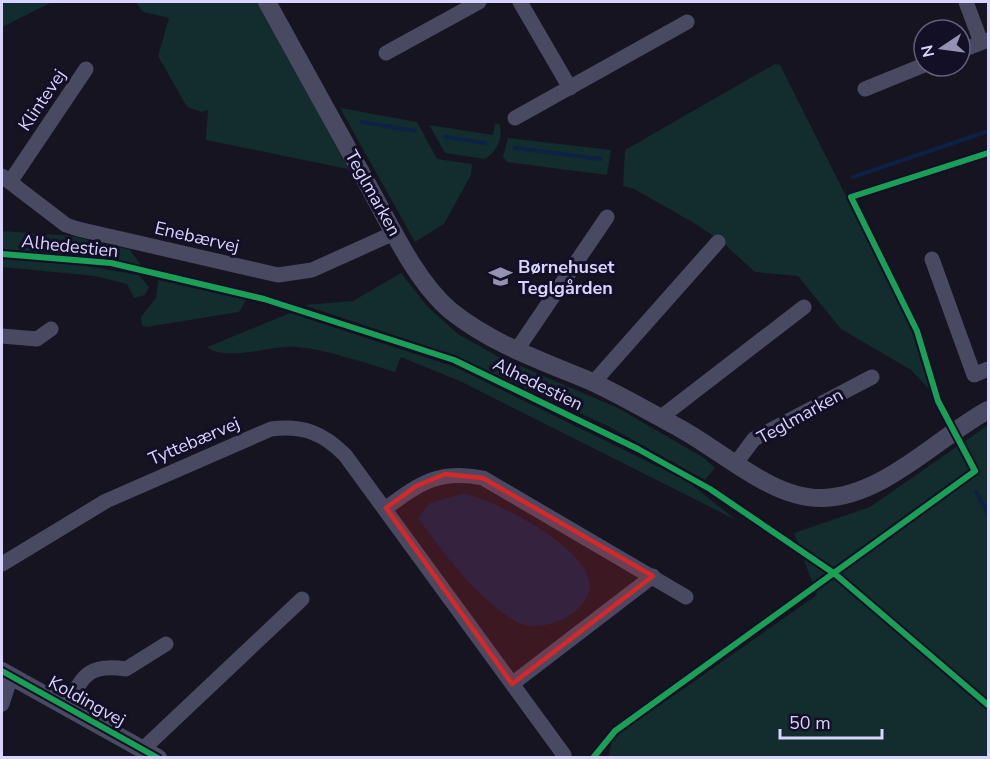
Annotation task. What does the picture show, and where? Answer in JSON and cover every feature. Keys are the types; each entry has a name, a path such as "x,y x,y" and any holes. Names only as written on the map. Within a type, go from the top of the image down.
{"street":[{"name":"Teglmarken","path":"267,2 394,233 427,284 449,309 475,328 516,351 593,383 660,418 774,488 800,496 823,498 849,494 878,484 988,410"},
{"path":"386,53 479,2"},
{"path":"520,2 570,88"},
{"path":"966,2 985,41"},
{"path":"515,118 687,22"},
{"name":"Klintevej","path":"6,179 86,69"},
{"path":"865,88 912,70"},
{"name":"Enebærvej","path":"6,179 66,225 278,275 312,270 394,233"},
{"path":"516,351 607,217"},
{"path":"593,383 718,242"},
{"path":"932,259 974,375 988,369"},
{"path":"660,418 804,307"},
{"path":"2,336 37,339 51,329"},
{"name":"Teglmarken","path":"736,463 754,440 872,377"},
{"name":"Tyttebærvej","path":"2,564 106,501 280,428 304,428 330,440 345,455 386,508 564,755"},
{"path":"386,508 416,486 445,474 483,478 686,597"},
{"path":"512,684 653,576"},
{"name":"Koldingvej","path":"2,704 6,674 151,753 302,599"},
{"name":"Koldingvej","path":"66,707 82,677 103,666 126,669 166,644"}],"highlighted area":[{"path":"445,474 483,478 653,576 512,684 386,508 416,486"}],"green space":[{"path":"2,2 52,2 2,27"},
{"path":"136,2 259,2 348,169 206,140 208,110 201,112 187,107 158,56 169,18 143,12"},
{"path":"775,64 780,65 913,329 932,392 911,370 841,329 798,276 755,272 721,241 694,223 634,189 623,186 625,150"},
{"path":"340,108 417,122 437,159 472,164 471,175 444,224 415,242"},
{"path":"495,124 499,124 500,139 493,152 485,159 445,153 429,125 493,135"},
{"path":"508,138 611,150 607,175 507,162 503,157"},
{"path":"2,231 72,236 130,250 143,268 82,256 2,249"},
{"path":"2,258 86,266 139,275 149,287 145,295 134,298 127,284 95,276 2,267"},
{"path":"401,273 427,306 458,334 499,357 618,408 704,458 715,468 705,480 608,426 453,355 304,305 353,301"},
{"path":"158,280 246,300 239,312 146,327 142,325 141,317 156,298"},
{"path":"290,313 455,367 687,481 736,520 462,382 401,357 395,372 340,355 297,347 223,353 207,347"},
{"path":"988,425 988,757 608,757 613,738 817,595 794,533 870,507"}],"water":[{"path":"464,493 516,515 570,552 582,566 589,580 589,592 584,602 564,618 538,626 515,621 486,599 450,560 418,518 430,503"}],"waterway":[{"path":"362,122 415,131"},
{"path":"853,177 988,131"},
{"path":"445,137 485,143"},
{"path":"515,148 601,159"},
{"path":"976,492 988,513"}],"cycle path":[{"path":"593,758 615,731 975,471 938,401 917,331 851,197 988,153"},
{"name":"Alhedestien","path":"2,254 111,263 264,299 454,360 638,449 710,489 835,574 988,705"},
{"path":"2,671 158,758"}],"place":[{"name":"Børnehuset Teglgården","path":"500,277"}]}
